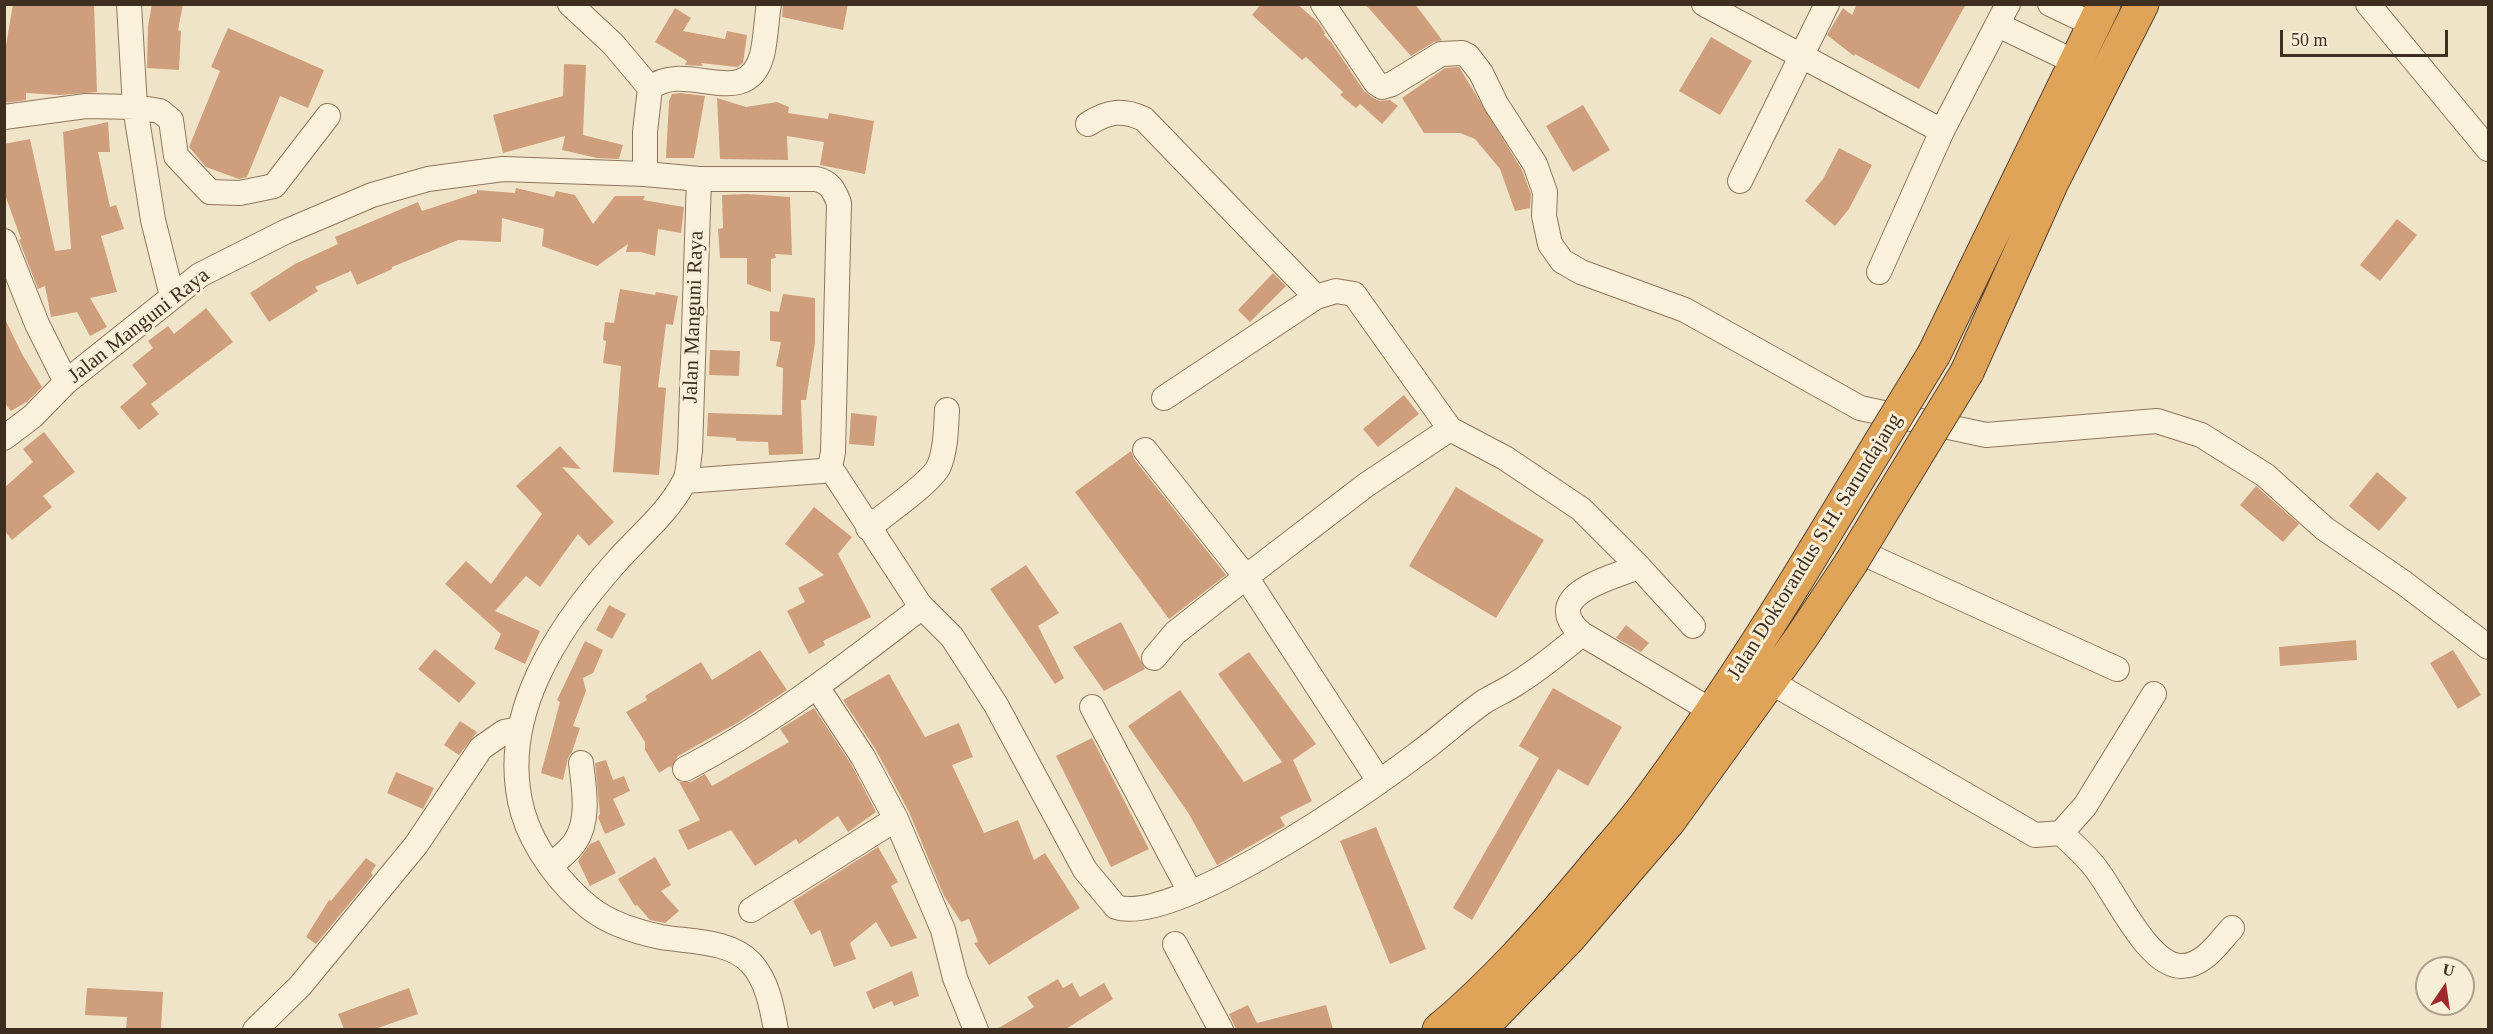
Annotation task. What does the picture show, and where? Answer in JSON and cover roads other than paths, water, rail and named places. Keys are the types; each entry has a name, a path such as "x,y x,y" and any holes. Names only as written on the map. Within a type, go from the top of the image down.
{"highway":[{"name":"Jalan Doktorandus S.H. Sarundajang","path":"1479,1029 1568,939 1669,821 1854,557 1967,372 2052,182 2142,4"},
{"name":"Jalan Doktorandus S.H. Sarundajang","path":"1439,1029 1476,999 1556,912 1646,804 1776,615 1934,354 2099,15"}],"street":[{"path":"129,4 135,107 153,220 172,296"},
{"path":"570,4 613,44 650,88"},
{"path":"645,174 645,132 650,88 659,81 678,77 730,84 743,82 755,71 762,54 769,4"},
{"path":"1323,4 1376,83 1382,87 1392,84 1441,54 1457,52 1468,56 1481,73 1496,104 1535,164 1545,192 1544,216 1550,244 1562,261 1581,272 1685,310 1860,408 1986,435 2157,421 2201,435 2265,475 2325,529 2488,647"},
{"path":"1704,4 1942,131"},
{"path":"1740,181 1827,4"},
{"path":"2050,4 2099,15"},
{"path":"2368,4 2488,149"},
{"path":"1879,272 1942,131 2003,15 2075,62"},
{"path":"4,117 86,106 135,107 160,111 171,120 176,156 210,192 240,193 274,186 328,116"},
{"path":"1088,124 1102,115 1111,113 1130,113 1144,119 1316,297"},
{"name":"Jalan Manguni Raya","path":"4,438 33,416 66,382 200,275 285,232 372,195 428,179 465,172 502,169 645,174 699,179 690,451 685,481 650,526 590,592 559,635 528,700 519,729 516,766 518,797 535,841 551,866 568,888 591,909 620,924 663,937 718,946 735,952 750,962 760,975 770,1000 776,1029"},
{"path":"699,179 816,179 827,183 836,195 839,203 833,452 837,476 920,606 952,638 989,695 1085,870 1116,906 1129,910 1157,904 1239,870 1275,850 1421,752 1485,701 1547,663 1582,634"},
{"path":"4,241 36,324 66,382"},
{"path":"1164,398 1316,297 1336,291 1354,294 1450,429 1505,458 1581,509 1693,626"},
{"path":"865,523 928,480 938,469 943,453 947,410"},
{"path":"1154,658 1175,633 1246,577 1366,485 1450,429"},
{"path":"1145,450 1246,577 1379,781"},
{"path":"685,481 822,471 837,476"},
{"path":"1854,557 2117,669"},
{"path":"1639,567 1597,582 1582,590 1572,600 1567,611 1570,623 1582,634 1712,711"},
{"path":"685,769 729,747 817,687 913,614 920,606"},
{"path":"1769,681 2035,835 2061,833 2085,806 2154,694"},
{"path":"817,687 863,757 896,819 943,930 955,978 976,1029"},
{"path":"1092,707 1190,892"},
{"path":"255,1029 300,986 416,845 481,748 504,732 519,729"},
{"path":"551,866 575,843 582,827 585,800 581,763"},
{"path":"751,910 896,819"},
{"path":"2061,833 2093,865 2114,894 2127,920 2166,962 2181,966 2194,964 2210,953 2232,928"},
{"path":"1175,944 1221,1029"}]}
